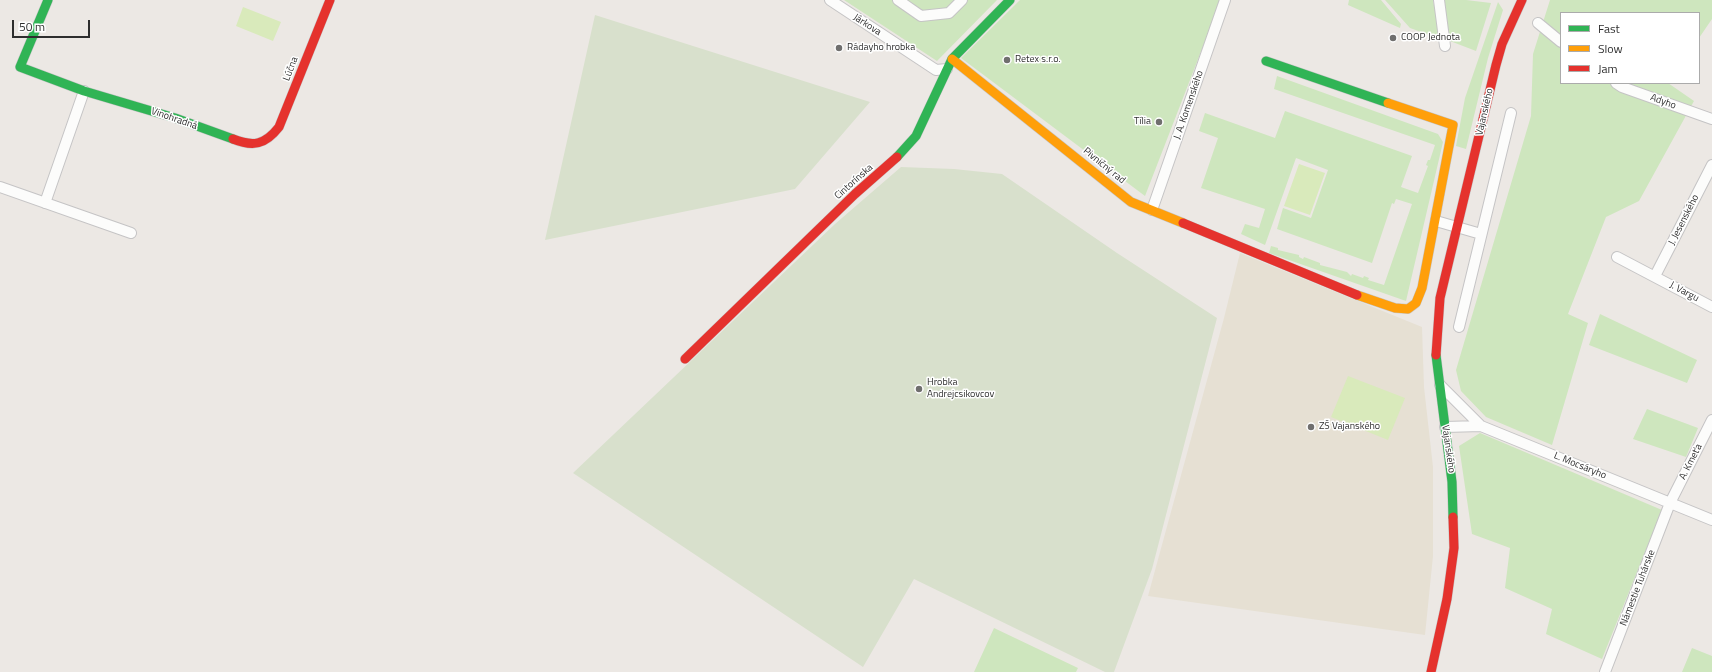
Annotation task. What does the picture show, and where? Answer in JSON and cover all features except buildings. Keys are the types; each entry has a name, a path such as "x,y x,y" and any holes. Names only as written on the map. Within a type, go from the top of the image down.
{"street":[{"name":"Vinohradná","path":"48,0 20,67 84,91 175,118 240,142 253,144 265,141"},
{"name":"Lúčna","path":"265,141 272,136 286,113 330,0"},
{"name":"Járkova","path":"830,0 936,70 947,69"},
{"path":"898,0 921,16 949,13 962,0"},
{"name":"Cintorínska","path":"685,359 855,194 903,152 916,136 952,59 1010,0"},
{"name":"J. A. Komenského","path":"1152,210 1225,0"},
{"path":"1439,0 1445,46"},
{"name":"Vajanského","path":"1431,672 1447,599 1454,548 1454,502 1436,355 1440,298 1496,65 1502,44 1522,0"},
{"path":"1538,23 1560,41"},
{"name":"Pivničný rad","path":"952,59 1131,202 1374,302 1395,308 1408,309 1416,303 1422,288 1436,221"},
{"path":"1266,62 1453,125 1436,221 1481,234"},
{"name":"Adyho","path":"1618,84 1622,87 1712,119"},
{"path":"45,202 84,91"},
{"path":"1459,326 1511,113"},
{"name":"J. Jesenského","path":"1655,276 1712,165"},
{"path":"0,187 131,233"},
{"name":"J. Vargu","path":"1617,257 1712,307"},
{"path":"1440,385 1481,426"},
{"name":"A. Kmeťa","path":"1670,503 1712,420"},
{"name":"L. Mocsáryho","path":"1445,427 1481,426 1712,520"},
{"name":"Námestie Tuhárske","path":"1606,672 1670,503"}],"shaded area":[{"name":"ZŠ Vajanského","path":"1240,253 1422,327 1424,387 1433,467 1433,556 1425,635 1148,596 1224,318"}],"green space":[{"path":"844,0 997,0 937,61"},
{"path":"1020,0 1221,0 1145,196 961,58"},
{"path":"1349,0 1381,0 1401,24 1400,28 1348,5"},
{"path":"1385,0 1433,0 1440,37 1438,38 1410,28"},
{"path":"1443,0 1466,0 1491,3 1476,51 1450,41"},
{"path":"1550,0 1712,0 1712,19 1700,37 1700,12 1560,12 1560,84 1669,84 1694,101 1639,201 1606,217 1568,314 1588,323 1552,445 1486,417 1461,391 1456,370 1531,116 1533,54"},
{"path":"1498,2 1503,10 1488,58 1466,149 1456,146 1465,98"},
{"path":"243,7 281,22 273,41 236,26"},
{"path":"595,15 870,102 795,189 545,240"},
{"path":"1277,76 1438,134 1443,142 1406,301 1269,253 1271,246 1278,248 1278,250 1299,255 1299,257 1303,259 1304,257 1320,263 1320,265 1347,272 1351,276 1352,274 1363,278 1364,276 1369,278 1368,280 1384,285 1412,204 1396,199 1394,204 1392,203 1372,263 1277,229 1283,208 1311,218 1328,170 1296,158 1265,245 1241,234 1245,224 1259,228 1265,209 1201,188 1218,138 1199,131 1205,113 1275,138 1285,111 1412,156 1401,187 1418,193 1428,166 1426,165 1428,160 1430,160 1435,145 1274,89"},
{"path":"1299,164 1325,173 1310,215 1284,206"},
{"path":"901,167 954,169 1002,174 1117,253 1217,318 1152,569 1114,672 1105,672 914,579 863,667 573,473 835,224"},
{"path":"1600,314 1697,360 1687,383 1589,345"},
{"path":"1348,376 1405,398 1388,440 1331,417"},
{"path":"1647,409 1698,428 1686,457 1633,439"},
{"path":"1480,433 1662,510 1602,659 1546,634 1552,609 1505,588 1510,548 1472,534 1459,446"},
{"path":"994,628 1078,668 1076,672 974,672"},
{"path":"1692,648 1712,656 1712,672 1682,672"}],"traffic: fast":[{"path":"48,0 20,67 84,91 175,118 233,139"},
{"path":"897,157 916,136 952,59 1010,0"},
{"path":"1266,61 1388,103"},
{"path":"1436,355 1452,482 1453,517"}],"traffic: slow":[{"path":"952,59 1131,202 1183,223"},
{"path":"1357,295 1395,308 1408,309 1416,303 1422,288 1453,125 1388,103"}],"traffic: jam":[{"path":"233,139 240,142 258,143 269,138 279,127 330,0"},
{"path":"1436,355 1440,298 1496,65 1502,44 1522,0"},
{"path":"685,359 855,194 897,157"},
{"path":"1183,223 1357,295"},
{"path":"1431,672 1447,599 1454,548 1453,517"}],"place":[{"name":"COOP Jednota","path":"1393,38"},
{"name":"Rádayho hrobka","path":"839,48"},
{"name":"Retex s.r.o.","path":"1007,60"},
{"name":"Tília","path":"1159,122"},
{"name":"Hrobka Andrejcsikovcov","path":"919,389"},
{"name":"ZŠ Vajanského","path":"1311,427"}]}
